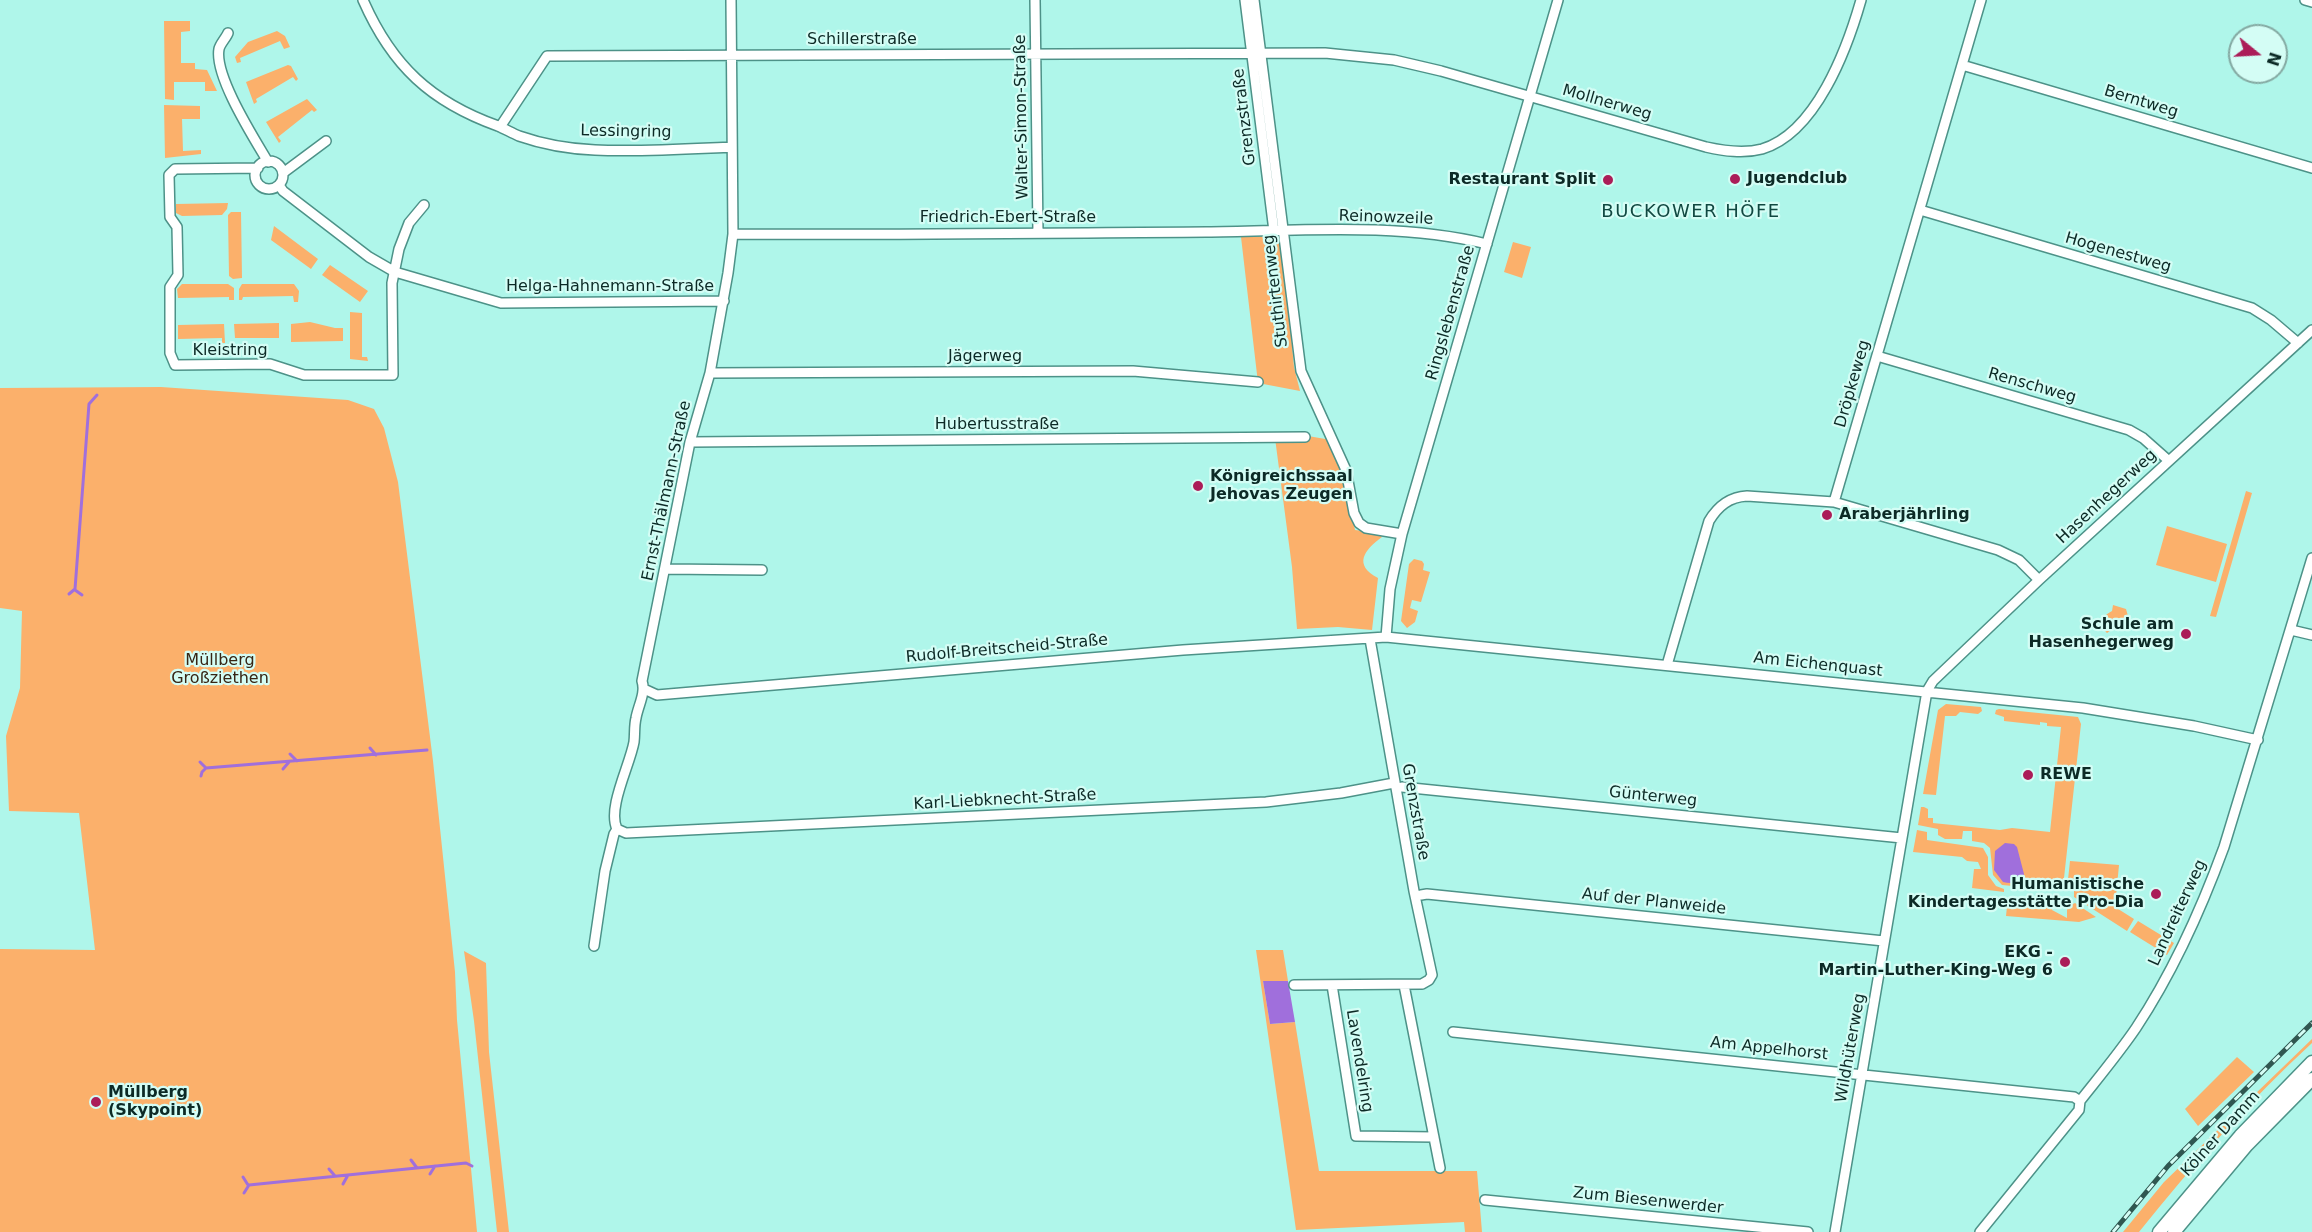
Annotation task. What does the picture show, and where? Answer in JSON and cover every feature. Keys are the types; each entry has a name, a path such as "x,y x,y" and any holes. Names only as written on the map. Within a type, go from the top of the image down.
{"street":[{"name":"Lessingring","path":"363,0 379,33 391,51 418,80 456,109 474,118 542,143 594,150 732,147"},
{"name":"Ernst-Thälmann-Straße","path":"594,946 604,871 617,829 614,823 618,794 633,742 635,720 644,689 642,681 690,442 710,373 724,301 733,234 731,0"},
{"name":"Walter-Simon-Straße","path":"1035,0 1038,233"},
{"name":"Grenzstraße","path":"1245,0 1257,53"},
{"name":"Stuthirtenweg","path":"1254,0 1257,53 1279,230 1300,371 1346,470 1354,513 1359,523 1366,528 1402,534"},
{"name":"Ringslebenstraße","path":"1386,637 1390,588 1402,534 1558,0"},
{"name":"Mollnerweg","path":"1257,53 1324,53 1394,60 1441,71 1713,148 1734,151 1760,149 1776,143 1789,134 1820,96 1841,57 1861,0"},
{"name":"Dröpkeweg","path":"1834,502 1981,0"},
{"path":"2305,0 2312,2"},
{"path":"228,33 219,48 220,68 251,134 268,162 278,165 283,173"},
{"name":"Schillerstraße","path":"500,127 547,56 1257,53"},
{"name":"Berntweg","path":"1962,65 2312,168"},
{"path":"279,185 283,173 326,141"},
{"path":"258,168 268,162"},
{"name":"Helga-Hahnemann-Straße","path":"258,168 256,177 261,186 270,189 279,185 283,191 369,257 394,272 501,303 724,301"},
{"name":"Kleistring","path":"258,168 175,169 169,175 170,217 177,227 177,275 170,286 170,353 175,365 270,364 304,375 393,375 392,290 394,272 399,249 410,223 424,205"},
{"name":"Hogenestweg","path":"1920,210 2252,309 2271,320 2298,343"},
{"name":"Friedrich-Ebert-Straße","path":"733,234 1279,230"},
{"name":"Reinowzeile","path":"1279,230 1425,233 1487,244"},
{"name":"Hasenhegerweg","path":"1927,691 1933,681 2039,580 2312,330"},
{"name":"Renschweg","path":"1877,356 2129,430 2143,438 2169,461"},
{"name":"Jägerweg","path":"710,373 1133,371 1258,382"},
{"name":"Hubertusstraße","path":"690,442 1305,437"},
{"path":"1666,665 1709,521 1717,509 1733,498 1747,496 1834,502 1998,550 2019,560 2039,580"},
{"name":"Landreiterweg","path":"1980,1232 2079,1110 2080,1101 2139,1023 2191,926 2224,847 2312,558"},
{"path":"665,569 762,570"},
{"path":"2291,630 2312,635"},
{"name":"Am Eichenquast","path":"1372,639 1386,637 2083,708 2194,726 2258,740"},
{"name":"Grenzstraße","path":"1372,639 1414,891 1431,969 1429,980 1422,984"},
{"name":"Rudolf-Breitscheid-Straße","path":"644,689 657,695 1183,650 1305,641 1372,639"},
{"name":"Wildhüterweg","path":"1835,1232 1927,691"},
{"name":"Karl-Liebknecht-Straße","path":"617,829 626,833 1255,803 1398,785"},
{"name":"Günterweg","path":"1398,785 1902,838"},
{"name":"Auf der Planweide","path":"1421,895 1884,941"},
{"name":"Lavendelring","path":"1294,985 1422,984"},
{"name":"Lavendelring","path":"1332,985 1356,1136 1434,1137"},
{"path":"1404,985 1440,1168"},
{"name":"Am Appelhorst","path":"1453,1032 2074,1097 2080,1101"},
{"name":"Kölner Damm","path":"2159,1232 2240,1136 2312,1062"},
{"name":"Kölner Damm","path":"2174,1232 2240,1153 2312,1079"},
{"name":"Zum Biesenwerder","path":"1485,1200 1808,1232"}],"green space":[{"path":"164,21 190,21 190,31 181,32 181,63 195,63 195,69 207,70 217,91 205,91 205,82 174,82 174,100 165,99"},
{"path":"277,31 285,36 290,47 284,49 280,41 240,58 241,62 237,63 235,57 248,42"},
{"path":"288,65 291,66 298,79 296,81 293,77 256,99 257,102 254,104 246,82"},
{"path":"307,99 317,110 314,112 312,110 278,137 281,141 279,143 266,122"},
{"path":"164,105 200,106 200,119 182,119 183,151 201,150 201,154 165,158"},
{"path":"228,203 222,215 182,216 176,213 176,204"},
{"path":"231,212 241,212 242,278 233,279 229,276 228,215"},
{"path":"274,226 318,259 311,269 271,240"},
{"path":"1241,237 1282,237 1294,367 1300,391 1258,383"},
{"path":"1513,242 1531,247 1522,278 1504,272"},
{"path":"330,265 368,291 360,302 322,275"},
{"path":"182,284 228,284 234,288 234,300 229,300 229,297 178,298 177,289"},
{"path":"242,284 294,284 299,291 298,302 294,302 293,296 243,297 239,300 239,289"},
{"path":"350,312 362,313 362,357 367,357 368,361 350,359"},
{"path":"310,322 343,328 343,341 291,342 291,324"},
{"path":"279,323 279,338 235,338 234,324"},
{"path":"224,324 225,343 222,343 222,338 178,339 178,325"},
{"name":"Müllberg Großziethen","path":"161,387 348,400 374,409 384,428 398,482 433,761 455,972 457,1020 477,1232 0,1232 0,949 95,950 79,813 9,811 6,736 20,688 22,611 0,608 0,388"},
{"path":"1308,436 1331,440 1342,466 1355,530 1379,533 1382,537 1370,547 1364,558 1366,568 1378,578 1372,630 1338,627 1297,629 1292,567 1275,438"},
{"path":"2246,491 2252,493 2216,617 2210,616"},
{"path":"2167,526 2227,544 2216,582 2156,565"},
{"path":"1414,559 1422,561 1423,570 1430,572 1421,602 1412,600 1410,608 1418,611 1415,622 1407,628 1401,621 1409,564"},
{"path":"2113,605 2126,609 2128,616 2125,621 2107,633 2101,627 2101,622 2112,611"},
{"path":"1946,704 1981,707 1982,711 1978,714 1960,712 1956,716 1945,716 1936,795 1923,794 1938,710"},
{"path":"1999,709 2078,717 2081,724 2063,887 2057,887 2056,890 2002,885 1993,875 1990,848 1984,843 1972,841 1972,831 1963,831 1962,839 1945,839 1938,835 1938,829 1918,825 1921,807 1924,807 1928,809 1928,818 1933,818 1933,823 2000,830 2012,828 2050,832 2061,727 2047,726 2047,723 2040,722 2040,725 2004,721 2004,717 1995,714"},
{"path":"1917,830 1927,832 1927,840 1983,848 1988,857 1988,875 1996,886 2004,889 2004,892 1972,888 1974,869 1981,869 1978,862 1967,861 1962,857 1913,852"},
{"path":"2070,861 2119,865 2115,907 2134,919 2127,931 2074,897 2074,889 2067,889"},
{"path":"2008,897 2024,907 2034,901 2048,902 2049,906 2053,907 2052,910 2067,918 2067,907 2075,903 2096,917 2079,922 2006,916"},
{"path":"2138,921 2174,943 2167,955 2130,932"},
{"path":"1256,950 1283,950 1288,981 1263,981 1270,1024 1295,1022 1319,1171 1477,1171 1482,1232 1465,1232 1464,1222 1296,1230"},
{"path":"464,951 486,963 489,1052 509,1232 497,1232"},
{"path":"2312,1039 2312,1043 2222,1134 2139,1232 2123,1232 2164,1182"},
{"path":"2237,1057 2254,1072 2198,1126 2185,1109"}],"shaded area":[{"path":"2005,843 2014,844 2017,847 2024,874 2021,880 2016,882 2003,882 1994,870 1995,851"},
{"path":"1263,981 1288,981 1295,1022 1270,1024"}],"waterway":[{"path":"69,594 75,589 89,404 97,395"},
{"path":"75,590 82,595"},
{"path":"370,748 376,755"},
{"path":"200,762 206,768 427,750"},
{"path":"290,754 297,761"},
{"path":"283,769 289,762"},
{"path":"201,776 206,768"},
{"path":"411,1160 417,1168"},
{"path":"244,1193 249,1185 466,1163 472,1166"},
{"path":"430,1174 435,1166"},
{"path":"329,1169 335,1176"},
{"path":"343,1184 348,1175"},
{"path":"243,1177 248,1185"}],"railway":[{"path":"2113,1232 2168,1166 2312,1023"}],"place":[{"name":"Jugendclub","path":"1735,179"},
{"name":"Restaurant Split","path":"1608,180"},
{"name":"Königreichssaal Jehovas Zeugen","path":"1198,486"},
{"name":"Araberjährling","path":"1827,515"},
{"name":"Schule am Hasenhegerweg","path":"2186,634"},
{"name":"REWE","path":"2028,775"},
{"name":"Humanistische Kindertagesstätte Pro-Dia","path":"2156,894"},
{"name":"EKG - Martin-Luther-King-Weg 6","path":"2065,962"},
{"name":"Müllberg (Skypoint)","path":"96,1102"}],"district":[{"name":"BUCKOWER HÖFE","path":"1691,212"}]}
